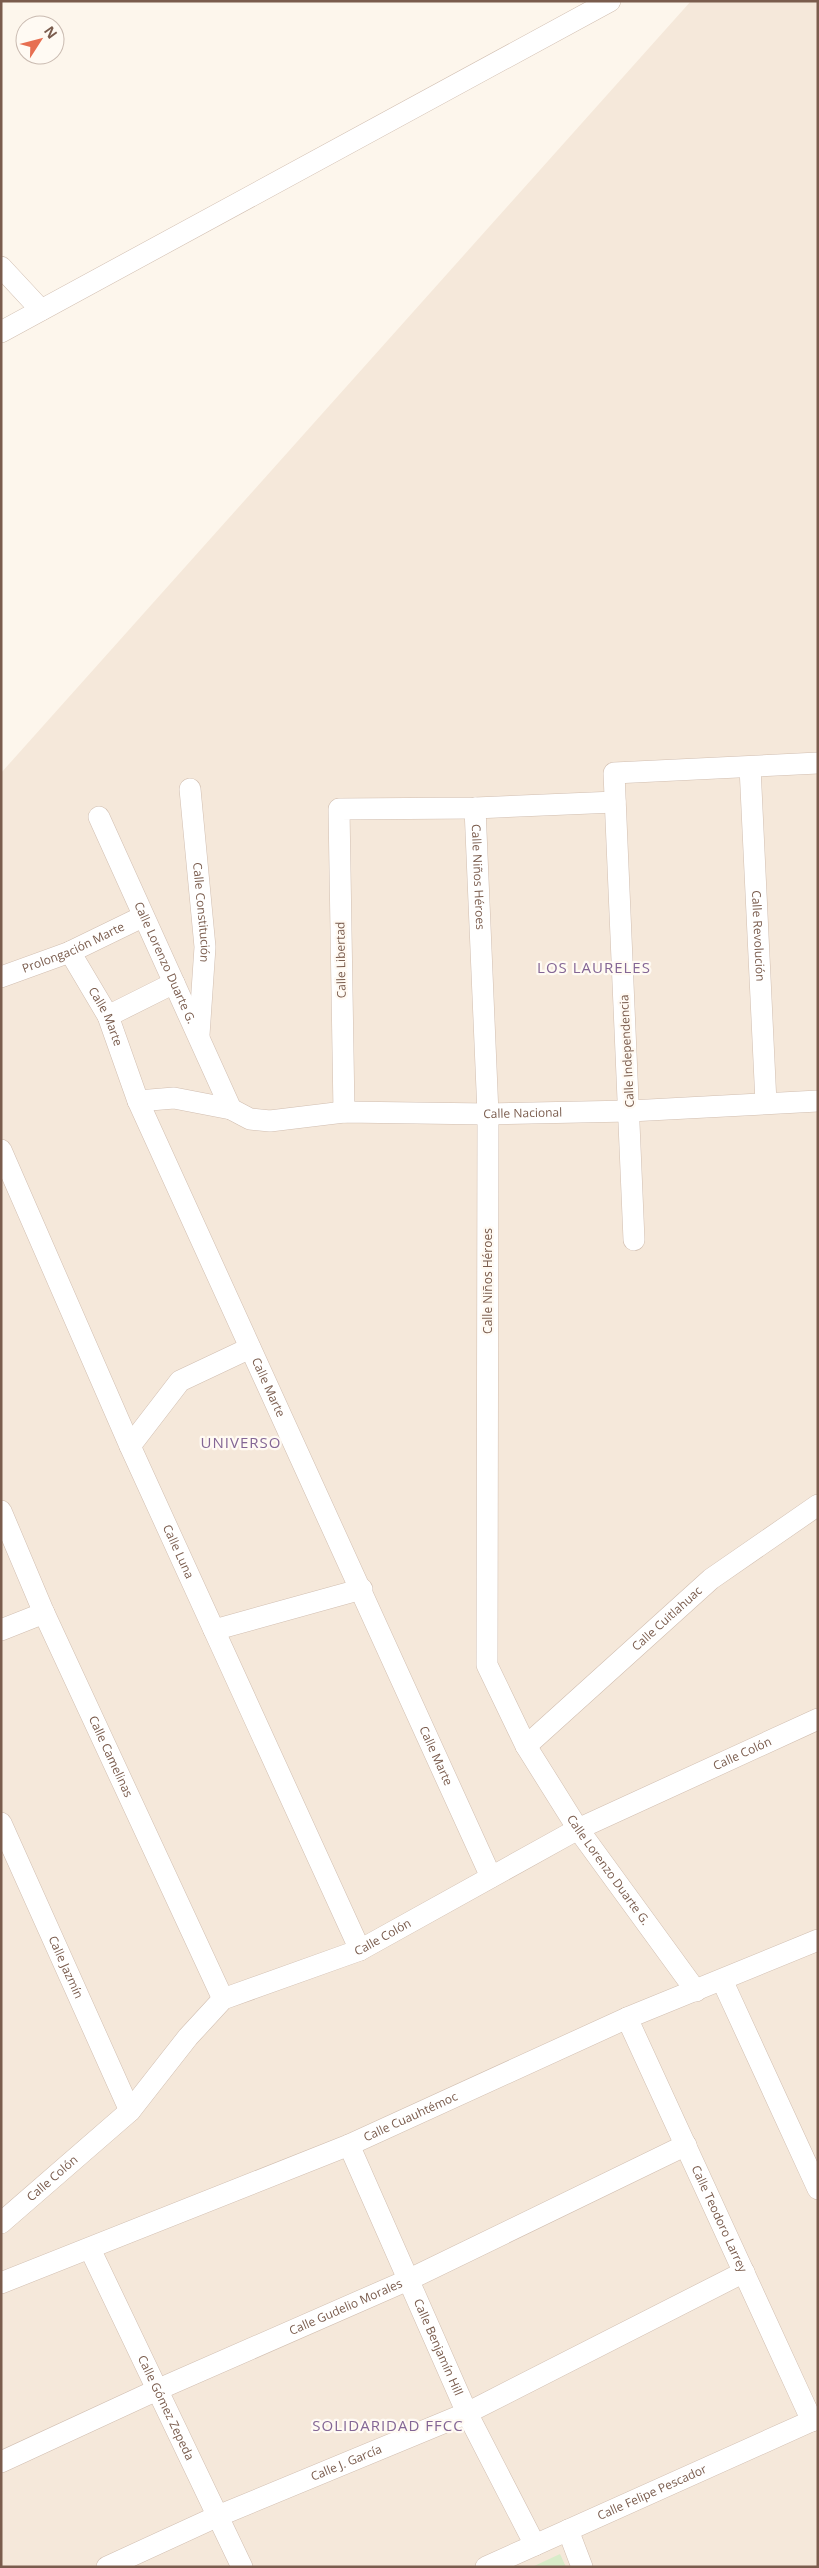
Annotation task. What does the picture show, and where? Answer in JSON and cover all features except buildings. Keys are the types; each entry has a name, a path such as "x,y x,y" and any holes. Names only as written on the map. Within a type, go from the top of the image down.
{"street":[{"path":"1,332 610,1"},
{"path":"1,267 41,310"},
{"path":"750,767 818,763"},
{"name":"Calle Independencia","path":"634,1240 630,1111 614,773 750,767"},
{"name":"Calle Revolución","path":"750,767 766,1103"},
{"name":"Calle Constitución","path":"190,789 205,947 199,1037"},
{"path":"475,808 615,802"},
{"name":"Calle Libertad","path":"344,1112 339,809 475,808"},
{"name":"Calle Niños Héroes","path":"475,808 488,1114 487,1665 526,1746"},
{"name":"Calle Lorenzo Duarte G.","path":"99,816 142,917 231,1109"},
{"name":"Prolongación Marte","path":"1,977 70,952 142,917"},
{"name":"Calle Marte","path":"70,952 108,1016 138,1101 362,1589 491,1877"},
{"path":"108,1016 174,983"},
{"name":"Calle Nacional","path":"138,1101 174,1098 231,1109 250,1119 270,1121 344,1112 488,1114 630,1111 818,1101"},
{"name":"Calle Luna","path":"1,1150 130,1446 360,1950"},
{"path":"130,1446 180,1381 250,1348"},
{"name":"Calle Cuitlahuac","path":"526,1746 711,1579 818,1504"},
{"name":"Calle Camelinas","path":"1,1511 44,1613 223,1999"},
{"path":"214,1630 362,1589"},
{"path":"1,1630 44,1613"},
{"name":"Calle Colón","path":"1,2224 130,2111 188,2037 223,1999 360,1950 578,1829 818,1719"},
{"name":"Calle Lorenzo Duarte G.","path":"526,1746 578,1829 696,1991"},
{"name":"Calle Jazmín","path":"1,1823 130,2111"},
{"name":"Calle Cuauhtémoc","path":"1,2283 349,2145 627,2018 818,1940"},
{"path":"722,1980 818,2188"},
{"name":"Calle Teodoro Larrey","path":"627,2018 744,2272 815,2419"},
{"name":"Calle Benjamín Hill","path":"349,2145 467,2413 535,2545"},
{"name":"Calle Gudelio Morales","path":"1,2462 159,2389 408,2280 686,2145"},
{"name":"Calle Gómez Zepeda","path":"90,2249 159,2389 242,2567"},
{"name":"Calle J. García","path":"107,2567 218,2516 467,2413 744,2272"},
{"name":"Calle Felipe Pescador","path":"486,2567 815,2419"},
{"path":"568,2530 582,2567"}],"shaded area":[{"path":"691,1 818,1 818,2567 1,2567 1,773"}],"green space":[{"path":"560,2554 566,2567 532,2567"}],"district":[{"name":"LOS LAURELES","path":"594,968"},
{"name":"UNIVERSO","path":"241,1443"},
{"name":"SOLIDARIDAD FFCC","path":"388,2426"}]}
